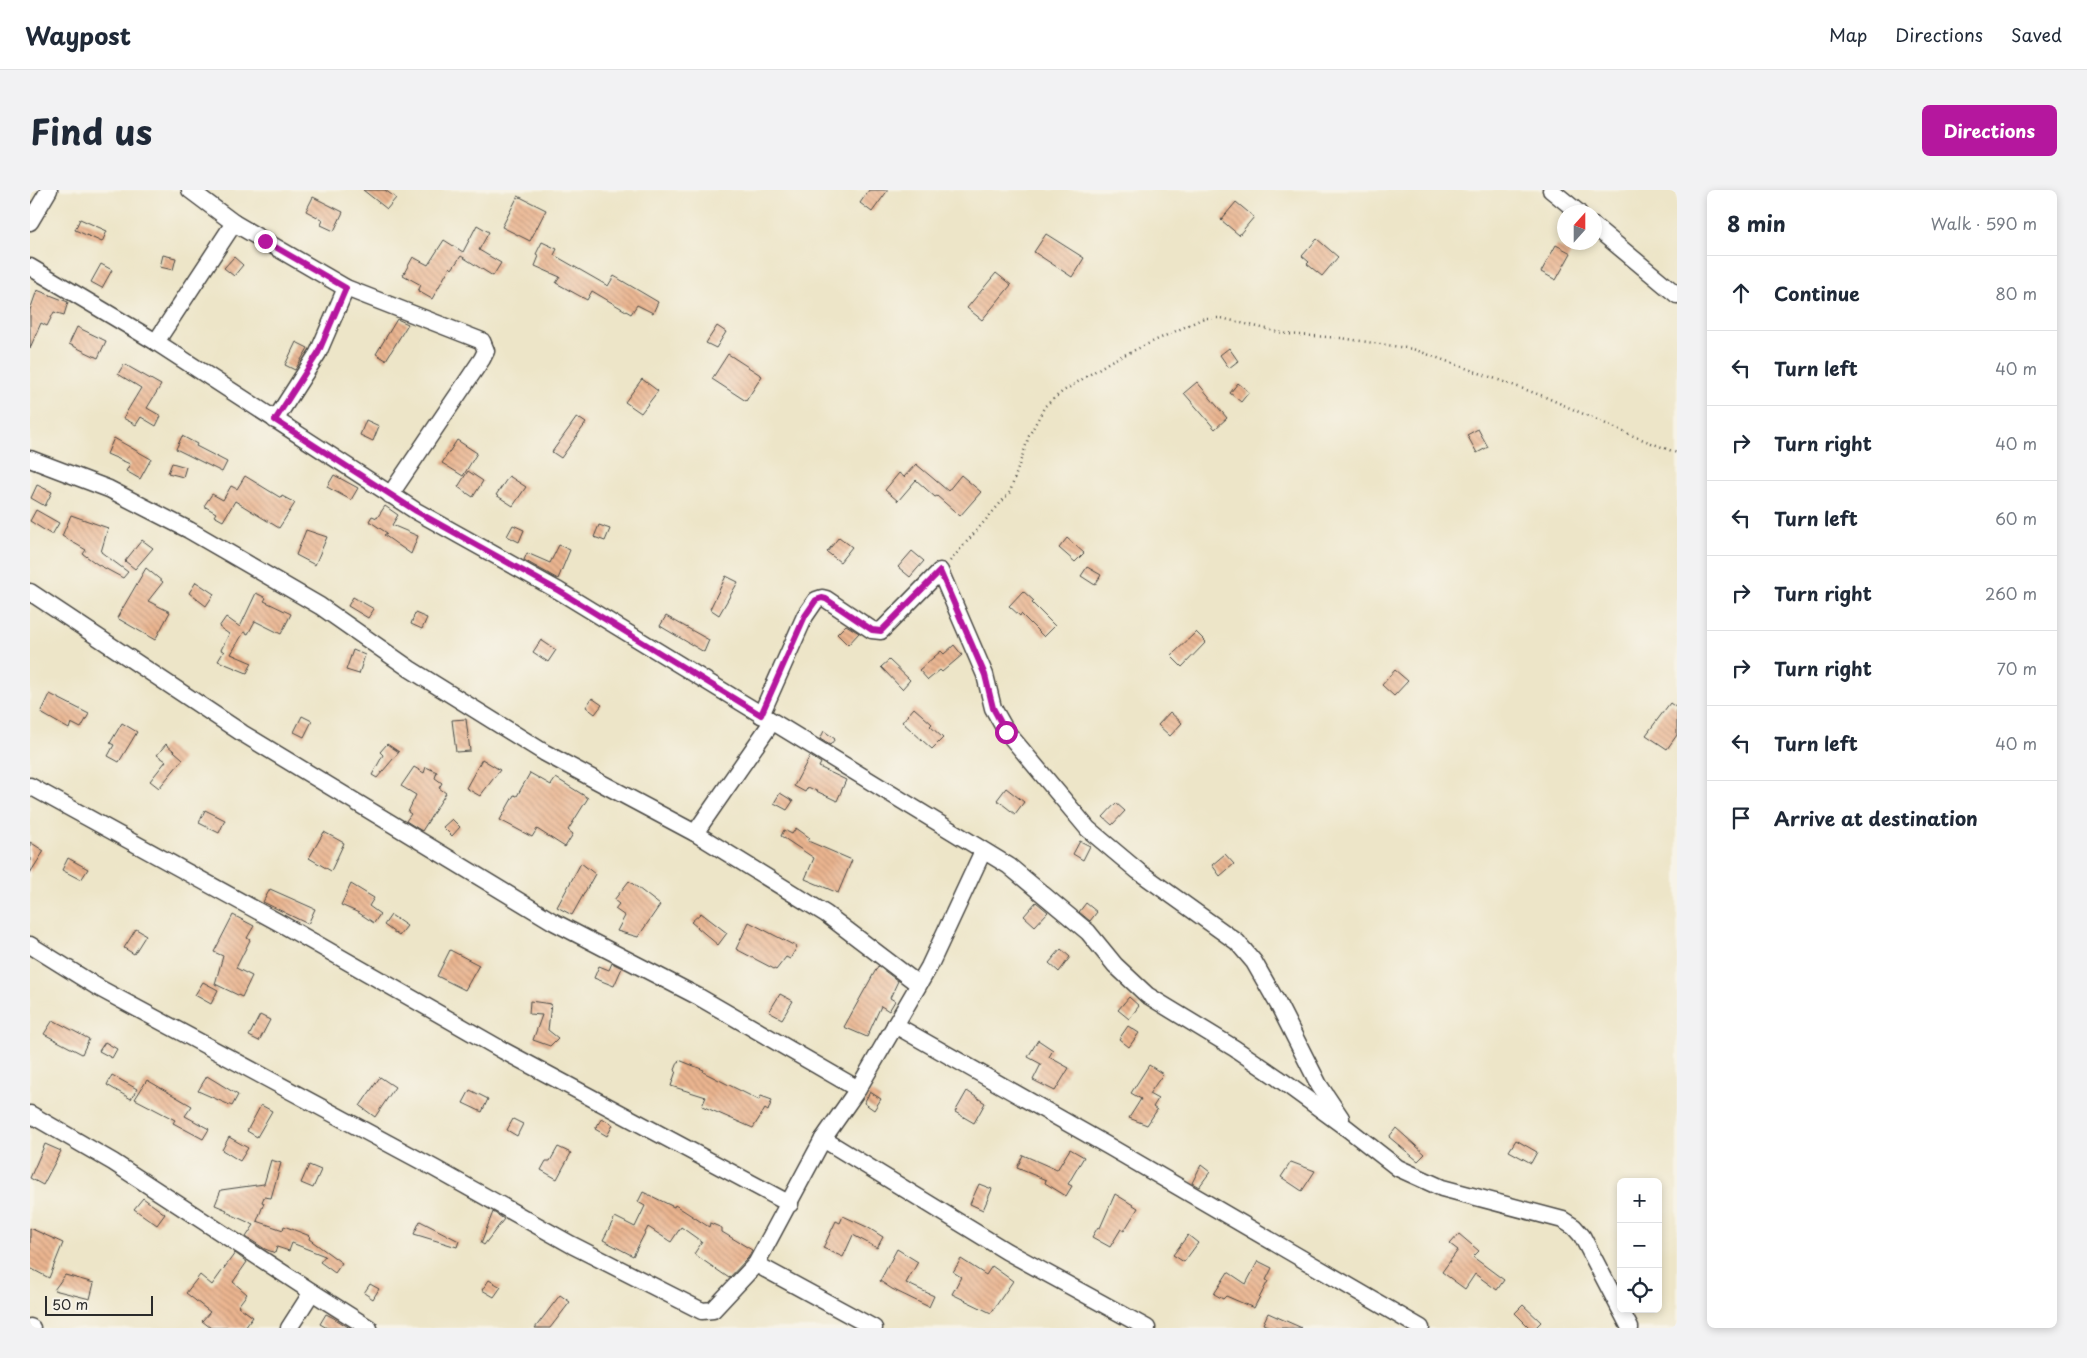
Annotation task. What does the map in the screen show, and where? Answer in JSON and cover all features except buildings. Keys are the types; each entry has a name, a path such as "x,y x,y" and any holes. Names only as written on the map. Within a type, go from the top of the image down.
{"street":[{"path":"30,222 49,190"},
{"path":"190,190 234,223 346,288 482,341 486,350 390,495"},
{"path":"1551,190 1569,205"},
{"path":"156,342 234,223"},
{"path":"1602,233 1677,294"},
{"path":"30,267 156,342 416,511 559,591 1009,866 1088,932 1115,965 1147,995 1234,1048 1348,1128 1398,1168 1442,1188 1563,1220 1574,1227 1582,1236 1630,1328"},
{"path":"275,420 318,353 346,288"},
{"path":"30,459 109,489 188,530 320,606 410,669 545,753 695,833 826,914 918,984"},
{"path":"695,833 767,718 805,616 816,600 826,599 872,630 881,631 940,571 985,675 993,708 1006,732 1088,828 1138,871 1237,942 1254,962 1278,1004 1319,1085 1348,1128"},
{"path":"30,592 242,733 495,887 552,921 699,997 858,1089"},
{"path":"32,791 287,927 504,1051 790,1204"},
{"path":"30,945 99,988 425,1163 572,1245 702,1311 713,1310 756,1264 790,1204 823,1139 858,1089 929,967 984,851"},
{"path":"896,1025 1127,1156 1421,1328"},
{"path":"30,1114 113,1162 369,1328"},
{"path":"823,1139 1006,1251 1147,1328"},
{"path":"756,1264 874,1328"},
{"path":"289,1328 312,1292"}],"path":[{"path":"940,571 963,548 1010,492 1029,436 1045,406 1062,392 1111,361 1204,318 1222,318 1288,334 1341,338 1414,349 1543,396 1677,453"}],"route":[{"path":"265,241 346,288 318,353 275,420 416,511 559,591 761,715 805,616 816,600 826,599 872,630 881,631 940,571 952,594 962,626 985,675 993,708 1006,732"}]}
